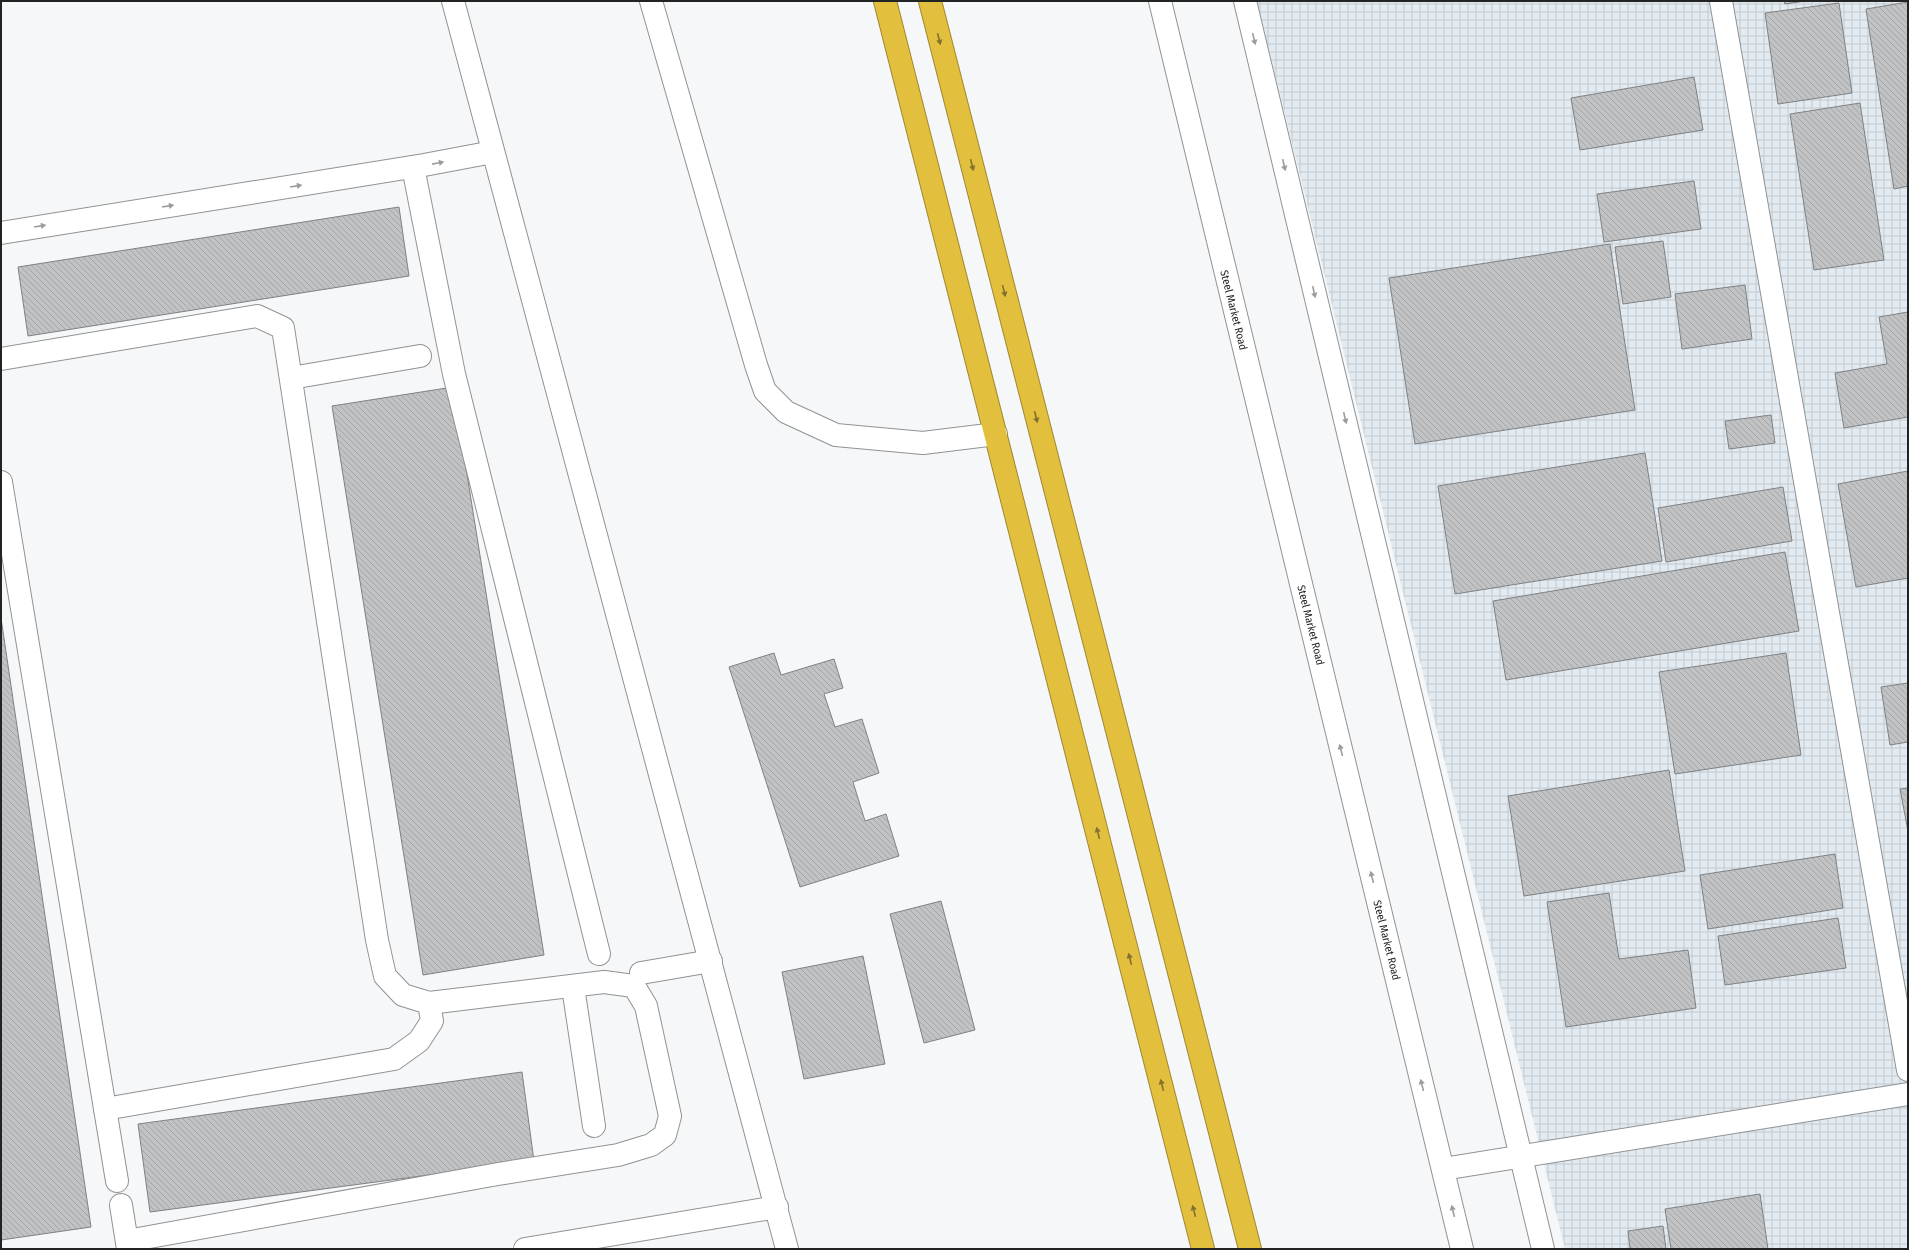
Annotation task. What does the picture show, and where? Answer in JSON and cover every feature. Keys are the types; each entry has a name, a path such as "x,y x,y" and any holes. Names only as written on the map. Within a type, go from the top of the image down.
{"highway":[{"path":"885,1 1204,1249"},
{"path":"930,1 1250,1249"}],"street":[{"path":"453,1 788,1249"},
{"path":"651,1 756,365 765,391 786,412 836,435 922,443 996,434"},
{"name":"Steel Market Road","path":"1160,1 1462,1249"},
{"path":"1245,1 1543,1249"},
{"path":"1721,1 1908,1070"},
{"path":"1,233 413,167 493,152"},
{"path":"413,167 454,374 599,954"},
{"path":"1,359 257,316 283,328 377,940 385,976 403,995 429,1003 573,987 604,982 634,986 646,1006 670,1116 665,1135 651,1145 618,1155 498,1174 128,1245 121,1205"},
{"path":"291,378 420,356"},
{"path":"1,482 117,1181"},
{"path":"641,973 711,961"},
{"path":"573,987 594,1126"},
{"path":"105,1109 394,1058 419,1042 432,1021 429,1003"},
{"path":"1443,1169 1908,1094"},
{"path":"525,1249 600,1243 777,1207"}],"shaded area":[{"path":"1257,1 1908,1 1908,1249 1565,1249"}],"building":[{"path":"1784,1 1805,1 1785,4"},
{"path":"1908,2 1908,186 1894,189 1866,9"},
{"path":"1839,3 1852,93 1778,104 1765,13"},
{"path":"1694,77 1703,130 1580,150 1571,98"},
{"path":"1860,103 1884,260 1814,270 1790,114"},
{"path":"1694,181 1701,229 1604,242 1597,194"},
{"path":"399,207 409,276 28,336 18,267"},
{"path":"1663,241 1671,297 1623,304 1615,247"},
{"path":"1610,244 1635,410 1415,444 1389,278"},
{"path":"1745,285 1752,339 1682,349 1675,294"},
{"path":"1908,312 1908,417 1844,428 1835,373 1887,364 1879,317"},
{"path":"453,387 544,955 423,975 332,406"},
{"path":"1771,415 1775,443 1729,449 1725,421"},
{"path":"1645,453 1662,561 1455,594 1438,486"},
{"path":"1908,471 1908,578 1856,587 1838,484"},
{"path":"1783,487 1792,541 1666,562 1658,508"},
{"path":"1785,552 1799,631 1506,680 1493,601"},
{"path":"1,618 91,1227 1,1240"},
{"path":"774,653 781,675 834,659 843,688 824,694 835,727 862,719 879,773 853,782 865,821 886,814 899,856 800,887 729,667"},
{"path":"1786,653 1801,755 1675,774 1659,672"},
{"path":"1908,683 1908,742 1890,745 1881,687"},
{"path":"1669,770 1685,871 1524,896 1508,796"},
{"path":"1908,788 1908,831 1900,789"},
{"path":"1835,854 1843,908 1708,929 1700,875"},
{"path":"1609,893 1619,959 1688,950 1696,1008 1566,1027 1547,902"},
{"path":"941,901 975,1030 924,1043 890,914"},
{"path":"1838,918 1846,968 1725,985 1718,936"},
{"path":"863,956 885,1064 804,1079 782,972"},
{"path":"522,1072 534,1161 150,1212 138,1124"},
{"path":"1760,1194 1768,1249 1671,1249 1665,1209"},
{"path":"1663,1226 1666,1249 1630,1249 1628,1231"}]}
